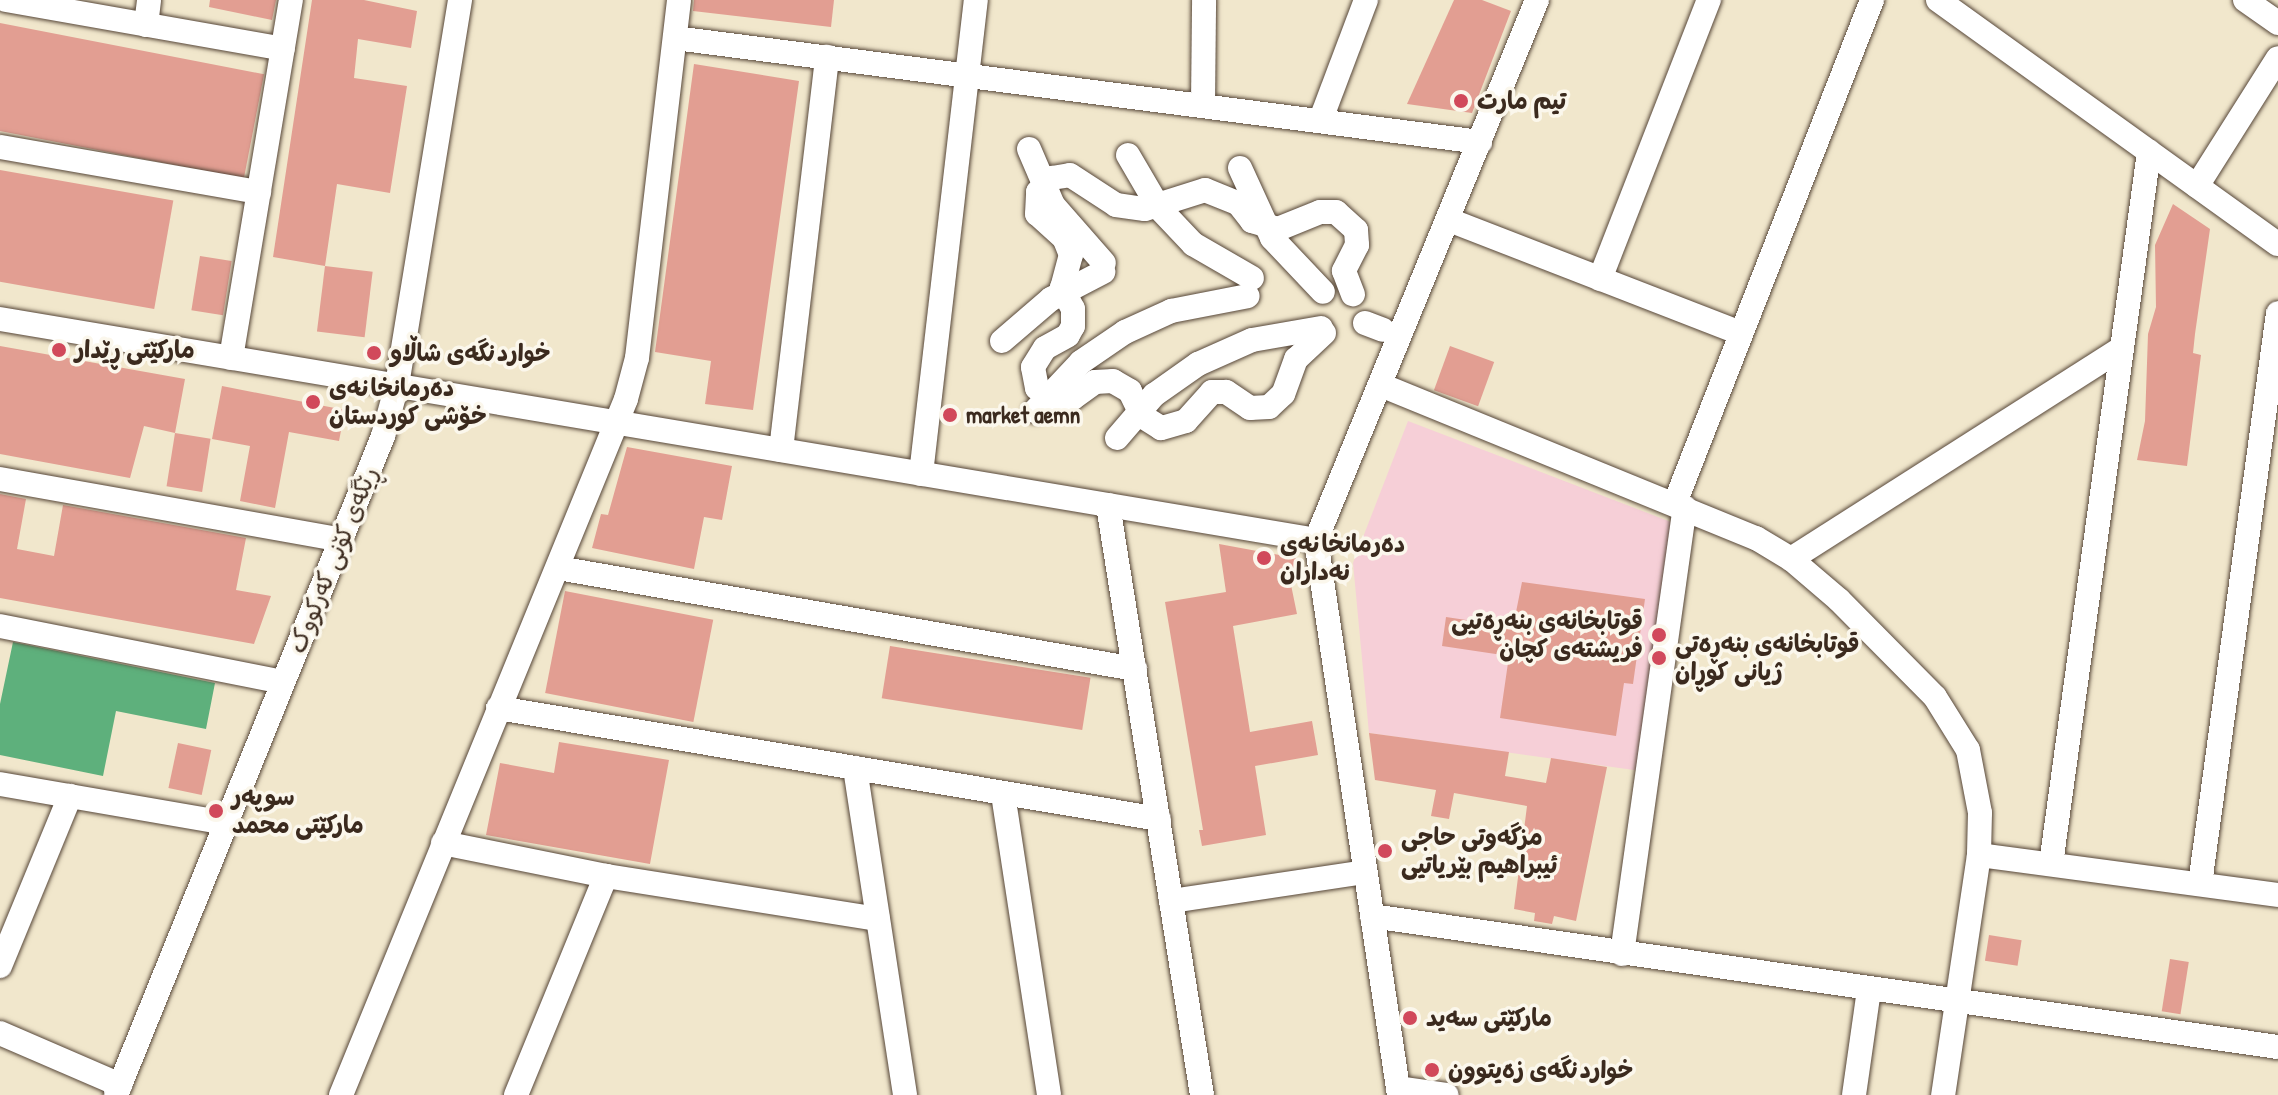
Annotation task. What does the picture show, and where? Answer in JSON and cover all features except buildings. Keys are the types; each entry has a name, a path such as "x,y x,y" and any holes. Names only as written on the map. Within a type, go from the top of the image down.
{"street":[{"path":"6,0 283,49"},
{"path":"146,25 149,0"},
{"path":"231,358 291,0"},
{"name":"ڕێگەی کۆنی کەرکووک","path":"118,1090 383,436 397,385 460,0"},
{"path":"341,1095 618,423 637,358 679,0"},
{"path":"921,474 976,0"},
{"path":"1203,104 1204,0"},
{"path":"1321,119 1366,0"},
{"path":"1447,1095 1399,1092 1316,540 1383,386 1537,0"},
{"path":"1600,279 1709,0"},
{"path":"1622,954 1680,505 1741,333 1872,0"},
{"path":"1938,0 2278,244"},
{"path":"2245,0 2278,23"},
{"path":"675,38 1321,119 1480,142"},
{"path":"781,450 827,57"},
{"path":"2197,186 2278,58"},
{"path":"0,147 259,192"},
{"path":"1002,341 1064,292 1103,267 1069,227 1043,186 1029,149"},
{"path":"2051,864 2149,152"},
{"path":"1041,404 1101,347 1144,322 1250,287 1193,244 1159,208 1128,155"},
{"path":"1240,168 1265,227 1296,268 1323,292"},
{"path":"1041,404 1033,367 1045,348 1068,335 1073,326 1073,309 1064,292 1071,255 1064,238 1037,214 1043,186 1060,174 1070,175 1116,205 1159,208 1205,190 1238,203 1252,221 1265,227 1290,228 1320,212 1345,216 1357,236 1344,271 1353,294"},
{"path":"1449,220 1741,333"},
{"path":"2200,884 2278,313"},
{"path":"0,319 1316,540"},
{"path":"1041,404 1065,400 1095,382 1113,381 1130,391 1139,412 1152,424 1172,428 1186,421 1204,397 1219,391 1250,408 1269,407 1283,394 1296,359 1322,331 1281,333 1227,350 1174,379 1139,412 1117,438"},
{"path":"1791,559 2121,349"},
{"path":"1383,386 1726,523 1791,559 1901,658 1953,723 1968,750 1975,779 1979,855 1943,1095"},
{"path":"0,479 341,540"},
{"path":"1108,505 1202,1095"},
{"path":"558,568 1135,669"},
{"path":"1,633 283,682"},
{"path":"498,708 1159,819"},
{"path":"855,768 905,1095"},
{"path":"0,784 226,823"},
{"path":"1003,794 1049,1095"},
{"path":"0,966 70,796"},
{"path":"443,843 606,876 878,919"},
{"path":"1979,855 2278,895"},
{"path":"1171,901 1365,872"},
{"path":"516,1095 606,876"},
{"path":"1372,916 2278,1047"},
{"path":"1854,1095 1869,989"},
{"path":"0,1033 118,1090"}],"shaded area":[{"path":"1408,421 1671,522 1641,771 1369,733 1353,563"}],"green space":[{"path":"13,642 215,683 206,729 116,711 103,776 0,755 0,704"}],"place":[{"name":"تیم مارت","path":"1461,101"},
{"name":"مارکێتی ڕێدار","path":"59,350"},
{"name":"خواردنگەی شاڵاو","path":"374,353"},
{"name":"دەرمانخانەی خۆشی کوردستان","path":"313,402"},
{"name":"market aemn","path":"950,415"},
{"name":"دەرمانخانەی نەداران","path":"1264,558"},
{"name":"قوتابخانەی بنەڕەتیی فریشتەی کچان","path":"1659,635"},
{"name":"قوتابخانەی بنەڕەتی ژیانی کوڕان","path":"1659,658"},
{"name":"سوپەر مارکێتی محمد","path":"216,811"},
{"name":"مزگەوتی حاجی ئیبراهیم بێریاتیی","path":"1385,851"},
{"name":"مارکێتی سەید","path":"1410,1018"},
{"name":"خواردنگەی زەیتوون","path":"1432,1070"}]}
